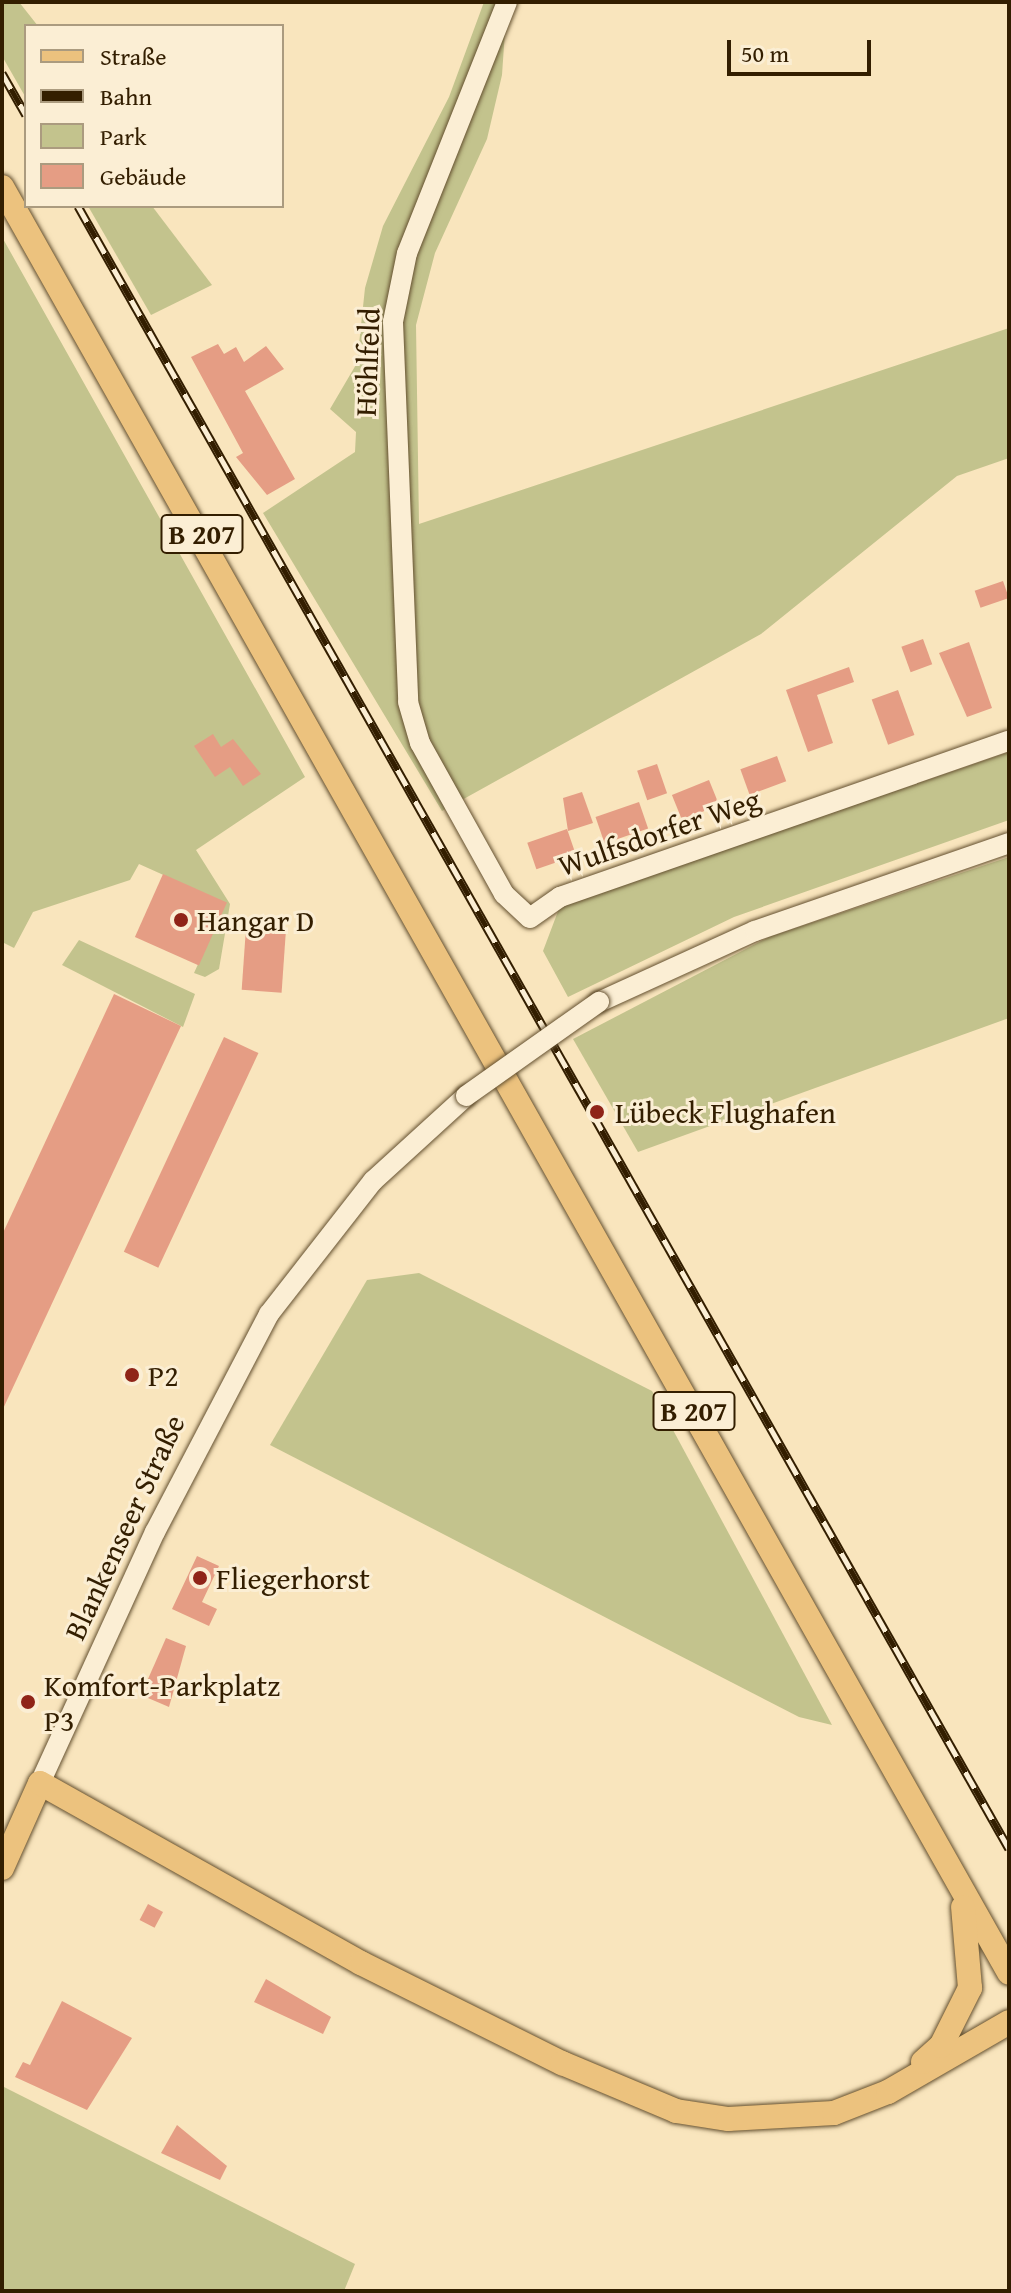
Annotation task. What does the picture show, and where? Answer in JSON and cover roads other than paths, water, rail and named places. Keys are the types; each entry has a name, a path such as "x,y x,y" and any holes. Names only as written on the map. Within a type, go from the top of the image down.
{"main road":[{"name":"B 207","path":"2,187 1009,1973"},
{"path":"40,1783 361,1963 676,2111 778,2122 834,2113 888,2092 1009,2022"},
{"name":"Blankenseer Straße","path":"2,1868 40,1783"},
{"path":"888,2092 941,2046 970,1988 971,1946 957,1881"}],"street":[{"name":"Höhlfeld","path":"420,743 408,702 393,322 407,253 507,2"},
{"name":"Wulfsdorfer Weg","path":"420,743 504,894 530,918 560,897 1009,741"},
{"name":"Blankenseer Straße","path":"40,1783 155,1532 269,1314 335,1225 432,1127 466,1096 599,1002 755,931 1009,843"}],"railway":[{"path":"2,73 24,112"},
{"path":"79,208 1009,1849"}],"place":[{"name":"Hangar D","path":"181,920"},
{"name":"Lübeck Flughafen","path":"597,1112"},
{"name":"P2","path":"132,1375"},
{"name":"Fliegerhorst","path":"200,1578"},
{"name":"Komfort-Parkplatz P3","path":"28,1702"}]}
